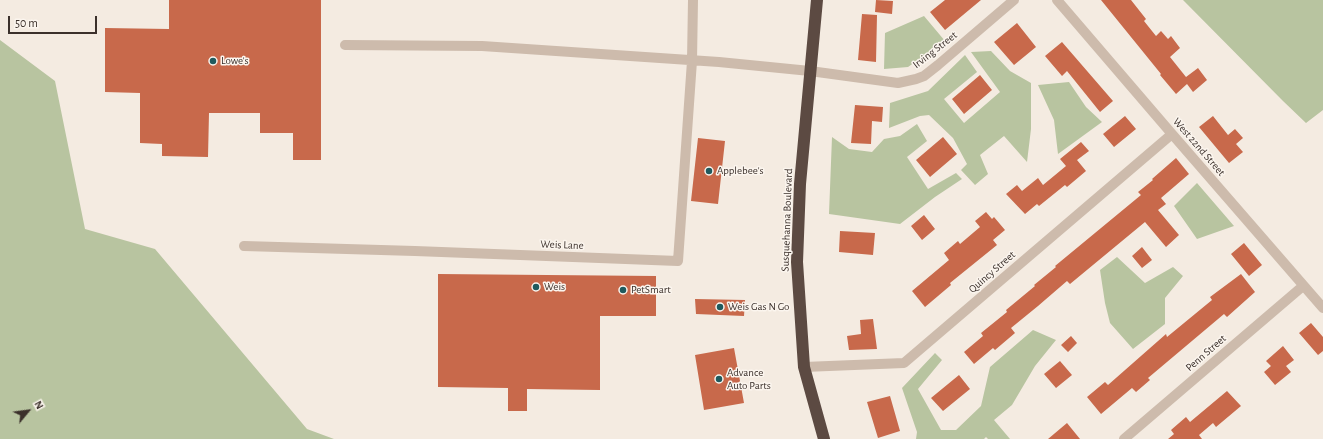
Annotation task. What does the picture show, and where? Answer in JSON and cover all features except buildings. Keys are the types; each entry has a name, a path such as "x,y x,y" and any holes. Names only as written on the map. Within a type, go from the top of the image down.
{"highway":[{"name":"Susquehanna Boulevard","path":"817,0 800,184 796,262 804,367 824,439"}],"street":[{"name":"Weis Lane","path":"244,246 415,250 678,261 692,61 693,0"},
{"name":"Irving Street","path":"810,71 888,82 916,79 924,76 938,66 1014,0"},
{"name":"West 22nd Street","path":"1057,0 1323,308"},
{"path":"345,45 482,46 719,62 810,71"},
{"name":"Quincy Street","path":"804,367 904,363 1172,134"},
{"name":"Penn Street","path":"1124,439 1303,286"}],"green space":[{"path":"1183,0 1323,0 1323,110 1306,123"},
{"path":"924,16 945,41 908,67 884,69 885,33"},
{"path":"0,40 55,81 85,229 155,249 307,429 334,439 0,439"},
{"path":"991,51 1010,71 1031,83 1031,129 1027,162 1004,136 980,155 988,174 975,185 961,170 967,164 953,138 929,115 920,116 889,128 890,103 928,91 965,55 977,72 944,99 964,123 1000,92 971,52"},
{"path":"1069,82 1086,107 1102,122 1058,154 1054,120 1038,85"},
{"path":"917,124 927,141 907,157 928,189 956,173 962,179 935,197 900,224 829,214 832,137 849,149 872,152 884,139 900,136"},
{"path":"1197,183 1234,226 1197,239 1174,206"},
{"path":"1117,257 1145,283 1173,267 1183,276 1165,298 1165,324 1133,349 1110,323 1105,303 1100,270"},
{"path":"1033,330 1056,340 1035,366 1012,405 994,420 1010,439 988,439 986,437 984,439 916,439 917,432 902,388 935,353 942,360 918,389 941,430 956,430 981,406 990,367"}],"place":[{"name":"Lowe's","path":"213,61"},
{"name":"Applebee's","path":"709,171"},
{"name":"Weis","path":"536,287"},
{"name":"PetSmart","path":"623,290"},
{"name":"Weis Gas N Go","path":"720,307"},
{"name":"Advance Auto Parts","path":"719,379"}]}
